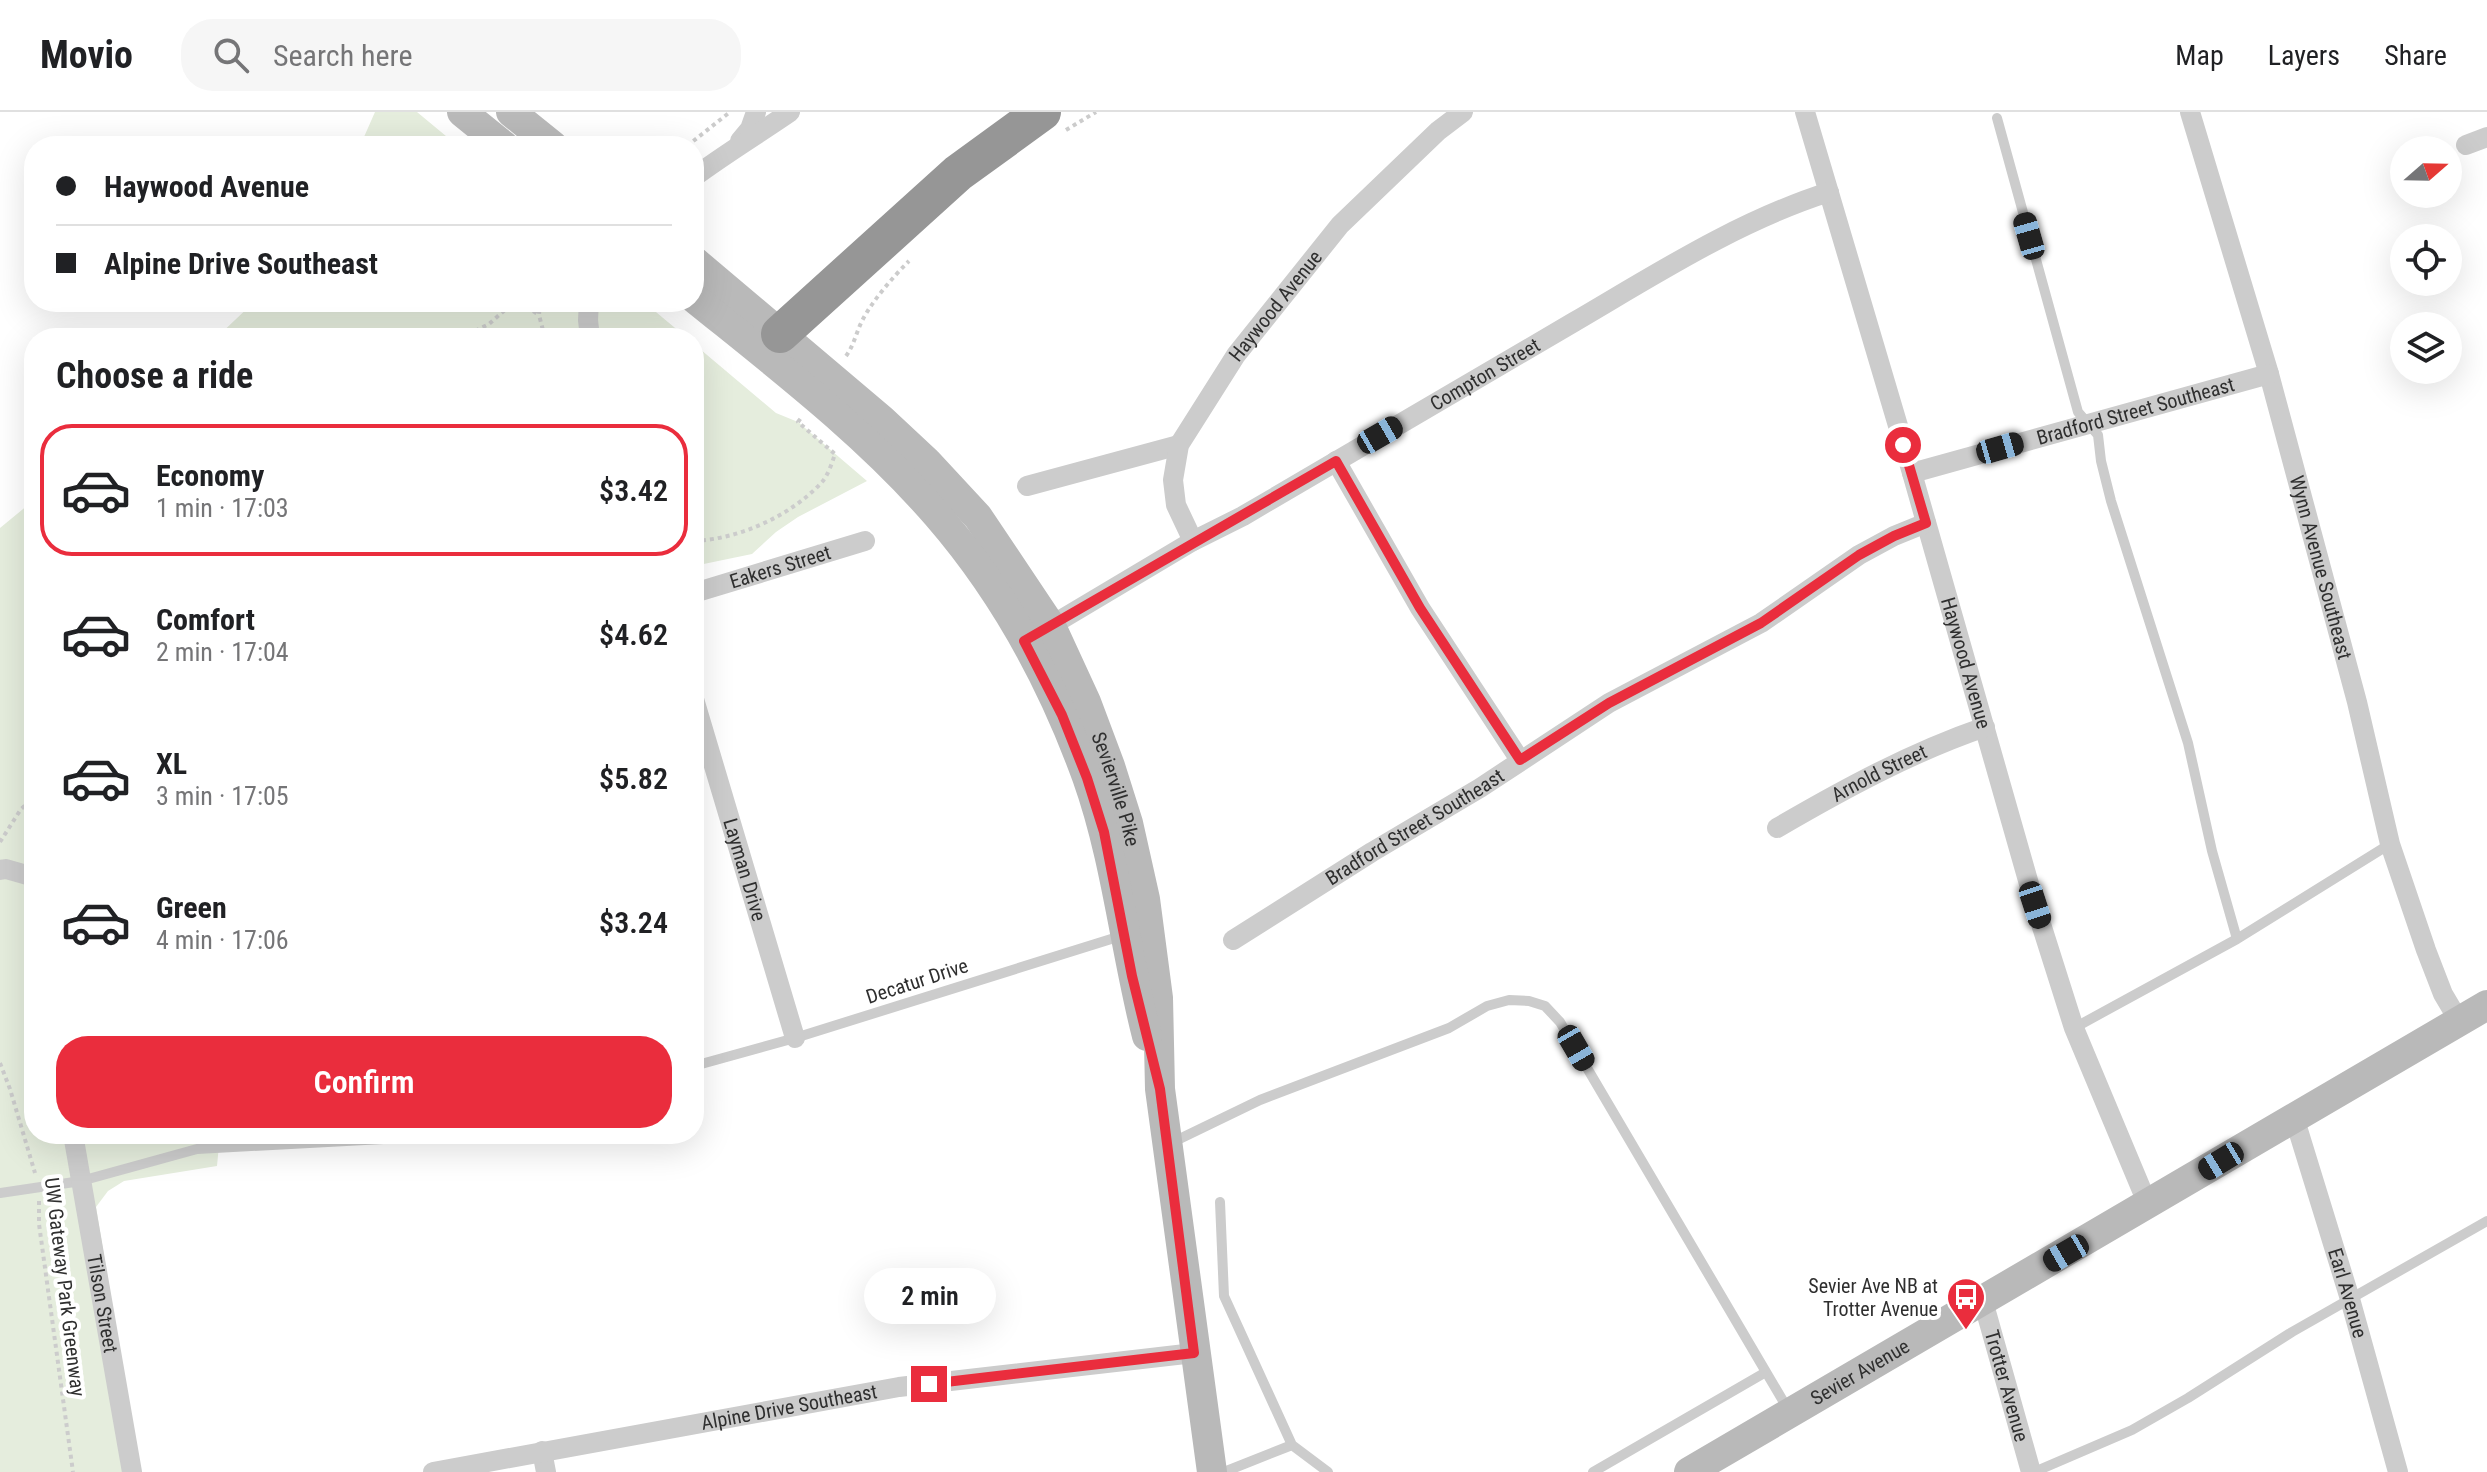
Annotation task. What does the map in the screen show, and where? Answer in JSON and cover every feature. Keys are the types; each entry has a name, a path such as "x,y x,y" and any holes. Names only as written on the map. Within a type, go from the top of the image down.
{"highway":[{"path":"770,343 958,173 1052,122"}],"street":[{"path":"462,112 492,136"},
{"path":"738,145 750,129 756,112"},
{"path":"704,170 790,112"},
{"name":"Haywood Avenue","path":"1193,541 1176,505 1173,480 1179,445 1236,355 1340,225 1438,131 1463,112"},
{"name":"Haywood Avenue","path":"1805,112 2035,905 2074,1028 2148,1205"},
{"name":"Wynn Avenue Southeast","path":"2190,112 2269,374 2357,702 2390,844 2443,994 2459,1021"},
{"path":"513,114 540,136"},
{"path":"2466,145 2487,137"},
{"name":"Compton Street","path":"1024,641 1679,261 1755,222 1829,192"},
{"name":"Sevierville Pike","path":"704,269 730,291 770,343"},
{"name":"Sevierville Pike","path":"704,304 770,343 824,387 927,462 978,517 1051,626 1086,702 1128,823 1137,931"},
{"name":"Bradford Street Southeast","path":"1912,473 2269,374"},
{"name":"Sevierville Pike","path":"824,387 886,461 938,516 992,587 1062,715 1087,778 1158,998 1160,1089 1212,1472"},
{"path":"1027,486 1179,445"},
{"path":"1336,461 1420,608 1520,760"},
{"name":"Bradford Street Southeast","path":"1233,940 1480,788 1609,703 1761,623 1859,555 1926,523"},
{"name":"Eakers Street","path":"704,590 865,541"},
{"name":"Arnold Street","path":"1777,828 1938,743 1985,727"},
{"name":"Layman Drive","path":"704,733 795,1038"},
{"path":"0,870 24,874"},
{"name":"Sevier Avenue","path":"1689,1472 2487,1005"},
{"name":"Earl Avenue","path":"2294,1117 2350,1299 2398,1472"},
{"name":"Tilson Street","path":"75,1144 132,1472"},
{"name":"Trotter Avenue","path":"1983,1301 2032,1472"},
{"name":"Alpine Drive Southeast","path":"433,1472 899,1387 1194,1353"},
{"path":"542,1451 546,1472"}],"lane":[{"path":"1997,118 2078,412 2098,435 2111,501 2188,743 2212,851 2237,939"},
{"path":"2074,1028 2237,939 2390,844"},
{"name":"Decatur Drive","path":"704,1063 795,1038 1137,931"},
{"path":"1167,1145 1260,1100 1449,1028 1487,1006 1509,1000 1545,1006 1560,1022 1790,1413"},
{"path":"0,1193 81,1181 197,1149 290,1144"},
{"path":"1220,1202 1224,1296 1292,1445 1328,1472"},
{"path":"2032,1472 2132,1430 2292,1332 2487,1221"},
{"path":"1593,1472 1766,1372"},
{"path":"1224,1472 1292,1445"}],"path":[{"path":"700,136 730,112"},
{"path":"1052,122 1096,112"},
{"path":"704,540 754,527 792,507 824,480 835,454 798,422 853,347 862,321 897,273 918,253"},
{"path":"481,328 503,312"},
{"path":"535,312 539,315"},
{"path":"539,312 542,328"},
{"path":"0,842 24,806"},
{"name":"UW Gateway Park Greenway","path":"0,1063 24,1136"},
{"name":"UW Gateway Park Greenway","path":"26,1144 39,1187 39,1224 73,1472"}],"green space":[{"path":"375,112 417,112 446,136 364,136"},
{"path":"243,312 656,312 675,328 227,328"},
{"path":"704,352 776,413 798,422 867,481 798,517 752,554 704,564"},
{"path":"24,508 24,1144 219,1144 217,1166 124,1181 108,1191 96,1207 140,1472 0,1472 0,528"}],"place":[{"name":"Sevier Ave NB at Trotter Avenue","path":"1966,1331"}],"route":[{"path":"929,1384 1194,1353 1160,1089 1132,976 1104,832 1062,715 1024,641 1336,461 1420,608 1520,760 1609,703 1761,623 1859,555 1926,523 1903,445"}]}
